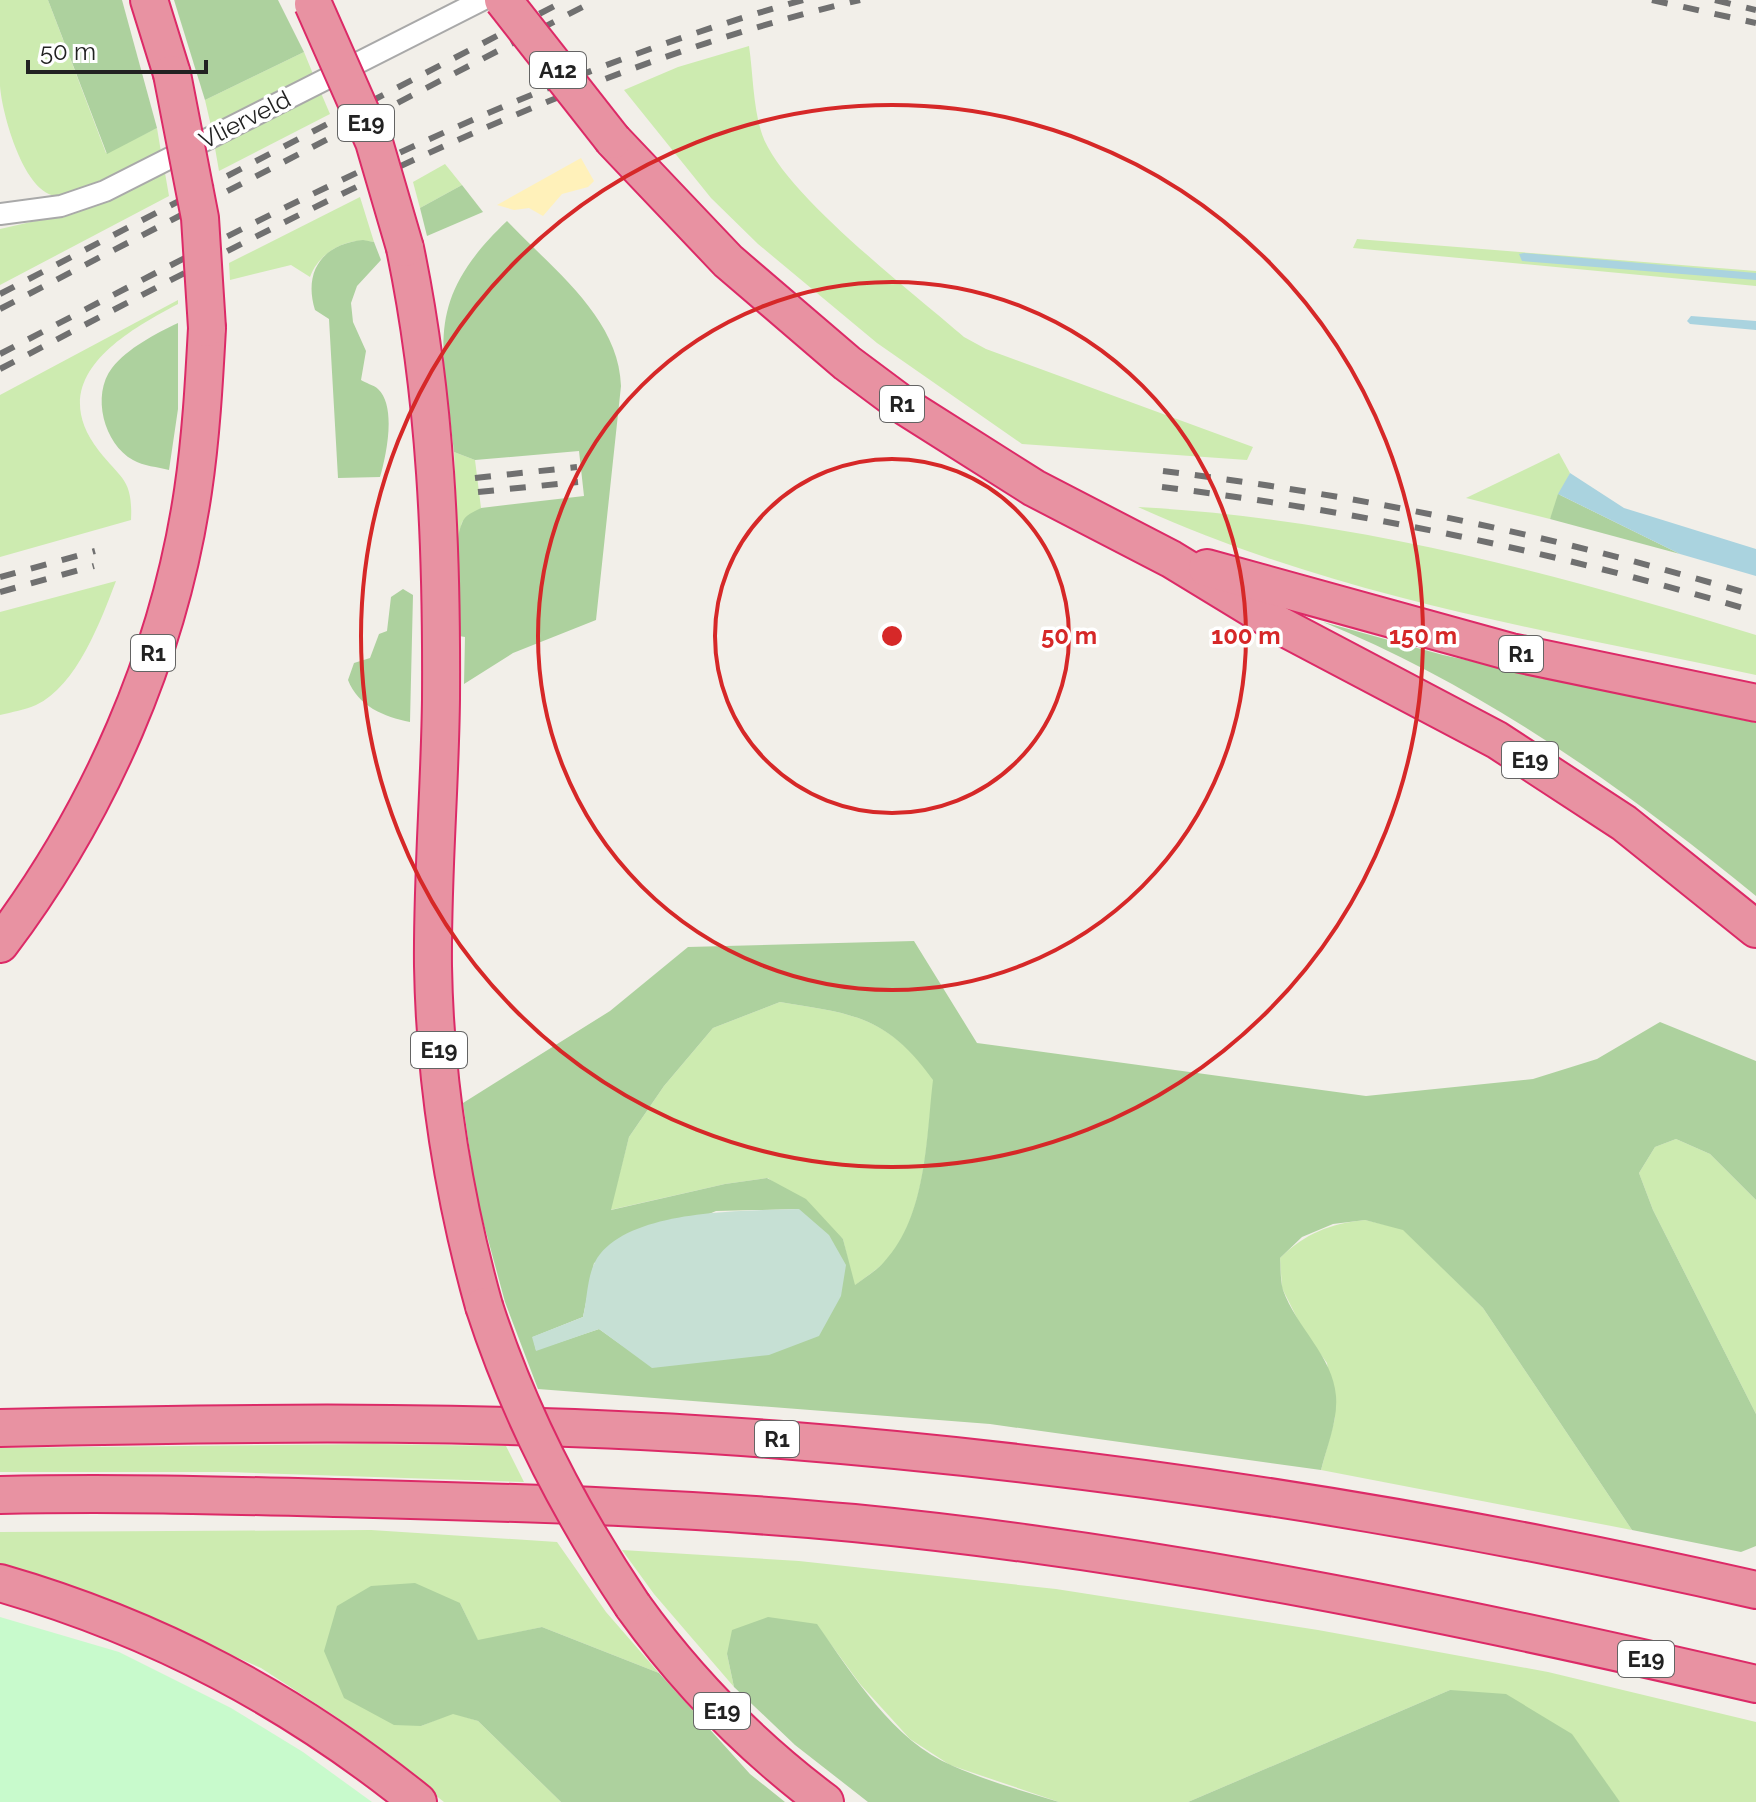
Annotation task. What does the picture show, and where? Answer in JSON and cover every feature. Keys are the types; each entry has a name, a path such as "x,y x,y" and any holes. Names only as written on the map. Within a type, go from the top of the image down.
{"highway":[{"name":"R1","path":"0,944 80,821 132,710 153,652 178,565 193,494 201,431 207,328 200,218 172,74 149,0"},
{"name":"A12","path":"503,0 613,140"},
{"name":"E19","path":"312,2 374,142 405,248 419,318 436,453 440,646 433,968 442,1088 455,1192 484,1306 517,1397 556,1483 633,1606 671,1655 739,1728 825,1802"},
{"name":"R1","path":"613,140 728,261 847,363 967,448 1034,488 1171,559 1290,588 1340,606 1511,652 1756,703"},
{"name":"E19","path":"1171,559 1281,626 1426,700 1559,778 1685,869 1756,929"},
{"name":"R1","path":"0,1428 500,1426 779,1439 1045,1464 1224,1488 1546,1544 1756,1590"},
{"name":"E19","path":"0,1495 225,1493 620,1506 857,1524 1254,1579 1535,1635 1756,1684"},
{"path":"0,1583 112,1620 198,1657 308,1720 418,1802"}],"street":[{"name":"Vlierveld","path":"0,214 61,206 105,191 482,0"}],"green space":[{"path":"0,0 48,0 106,153 157,128 161,152 112,179 73,194 60,196 47,193 36,184 18,153 5,115 0,86"},
{"path":"48,0 122,0 157,128 107,154"},
{"path":"174,0 278,0 304,52 205,100"},
{"path":"749,46 758,121 773,155 793,182 850,240 964,337 986,349 1253,447 1247,460 1022,444 877,343 758,244 711,198 624,90 678,67"},
{"path":"304,52 313,74 211,126 205,100"},
{"path":"321,93 330,114 219,171 215,148"},
{"path":"445,164 462,185 420,208 413,182"},
{"path":"165,173 169,196 0,285 0,229 79,211"},
{"path":"462,185 483,212 427,236 420,208"},
{"path":"360,197 374,242 354,241 336,248 320,260 310,277 291,265 230,280 229,263"},
{"path":"507,221 580,295 596,316 609,338 621,386 596,620 513,653 464,684 465,637 459,636 456,563 463,520 481,508 584,496 579,451 475,460 454,452 446,383 444,327 461,276"},
{"path":"1357,239 1756,271 1756,286 1353,248"},
{"path":"363,240 374,242 381,260 357,286 351,303 353,322 366,351 361,380 376,388 384,397 389,419 388,432 380,477 338,478 329,319 315,310 312,283 314,272 327,254 337,247"},
{"path":"178,300 178,304 114,344 97,361 85,380 80,402 84,425 99,451 128,488 131,520 0,557 0,395"},
{"path":"178,323 178,409 169,470 141,464 123,453 108,431 102,392 112,368 126,354"},
{"path":"454,452 475,460 481,508 462,522 458,540"},
{"path":"1559,453 1570,473 1550,519 1466,498"},
{"path":"1558,494 1680,554 1550,519"},
{"path":"1138,507 1217,513 1373,536 1605,590 1756,635 1756,675 1519,626 1365,588 1213,538"},
{"path":"116,581 86,650 64,683 36,705 0,715 0,612"},
{"path":"403,589 413,595 410,722 373,709 358,697 348,680 354,663 370,658 379,634 387,631 391,597"},
{"path":"1323,622 1443,655 1756,723 1756,896 1655,817 1550,743 1439,677"},
{"path":"914,941 977,1043 1366,1096 1533,1079 1597,1059 1660,1022 1756,1061 1756,1200 1710,1154 1676,1139 1655,1147 1639,1173 1653,1210 1756,1414 1756,1546 1741,1552 1632,1530 1483,1308 1403,1230 1365,1220 1333,1224 1302,1237 1280,1258 1283,1290 1328,1368 1336,1396 1332,1433 1321,1470 990,1424 538,1389 505,1302 476,1195 463,1103 610,1011 688,947","holes":["780,1002 849,1015 884,1030 900,1042 933,1080 922,1176 909,1222 884,1262 855,1285 843,1239 806,1199 767,1178 725,1184 611,1210 629,1137 664,1086 713,1028","799,1209 623,1346 599,1329 536,1350 533,1337 583,1317 594,1263 716,1211"]},
{"path":"780,1002 849,1015 884,1030 901,1042 934,1080 922,1176 909,1224 884,1263 854,1286 843,1239 768,1178 725,1184 610,1210 629,1137 664,1086 713,1028"},
{"path":"1676,1139 1710,1154 1756,1200 1756,1414 1653,1210 1639,1173 1655,1147"},
{"path":"799,1209 829,1235 846,1265 841,1296 819,1336 769,1355 652,1368 599,1329 536,1351 532,1337 583,1317 595,1262 610,1244 632,1231 688,1216"},
{"path":"1365,1220 1403,1229 1483,1308 1632,1530 1321,1470 1335,1418 1327,1363 1304,1332 1282,1288 1280,1258 1319,1231"},
{"path":"373,1444 506,1446 524,1482 228,1472 0,1472 0,1448"},
{"path":"371,1530 557,1542 606,1612 659,1673 542,1627 478,1641 460,1603 421,1726 453,1713 478,1721 561,1802 444,1802 338,1718 261,1668 89,1592 0,1568 0,1532"},
{"path":"622,1550 799,1561 1056,1589 1318,1630 1548,1672 1756,1722 1756,1802 1620,1802 1450,1690 1188,1802 1059,1802 950,1765 910,1739 860,1684 816,1624 727,1654 734,1687 654,1594"},
{"path":"415,1583 460,1603 478,1640 542,1627 659,1673 750,1774 785,1802 561,1802 478,1721 453,1714 421,1726 394,1725 344,1698 324,1651 337,1606 371,1586"},
{"path":"0,1617 119,1652 231,1708 303,1752 372,1802 0,1802"},
{"path":"768,1617 817,1624 876,1705 893,1724 931,1755 1005,1786 1059,1802 868,1802 795,1745 734,1687 727,1654 732,1630"},
{"path":"1450,1690 1506,1694 1572,1734 1620,1802 1188,1802"}],"sand":[{"path":"581,158 594,181 588,187 562,194 543,216 529,208 514,210 497,205"}],"water":[{"path":"1519,254 1756,273 1756,280 1522,261"},
{"path":"1691,316 1756,321 1756,330 1690,324 1687,321"},
{"path":"1570,473 1624,508 1756,549 1756,576 1680,554 1558,494"}],"railway":[{"path":"0,294 566,0"},
{"path":"0,309 596,0"},
{"path":"0,354 293,203 493,111 698,32 803,0"},
{"path":"0,369 313,208 527,110 747,30 860,0"},
{"path":"1652,0 1756,23"},
{"path":"1715,0 1756,10"},
{"path":"475,478 577,467"},
{"path":"1163,471 1313,493 1462,521 1609,555 1756,596"},
{"path":"478,492 578,482"},
{"path":"1162,487 1313,509 1462,537 1609,571 1756,612"},
{"path":"0,577 95,551"},
{"path":"0,592 94,566"}]}
